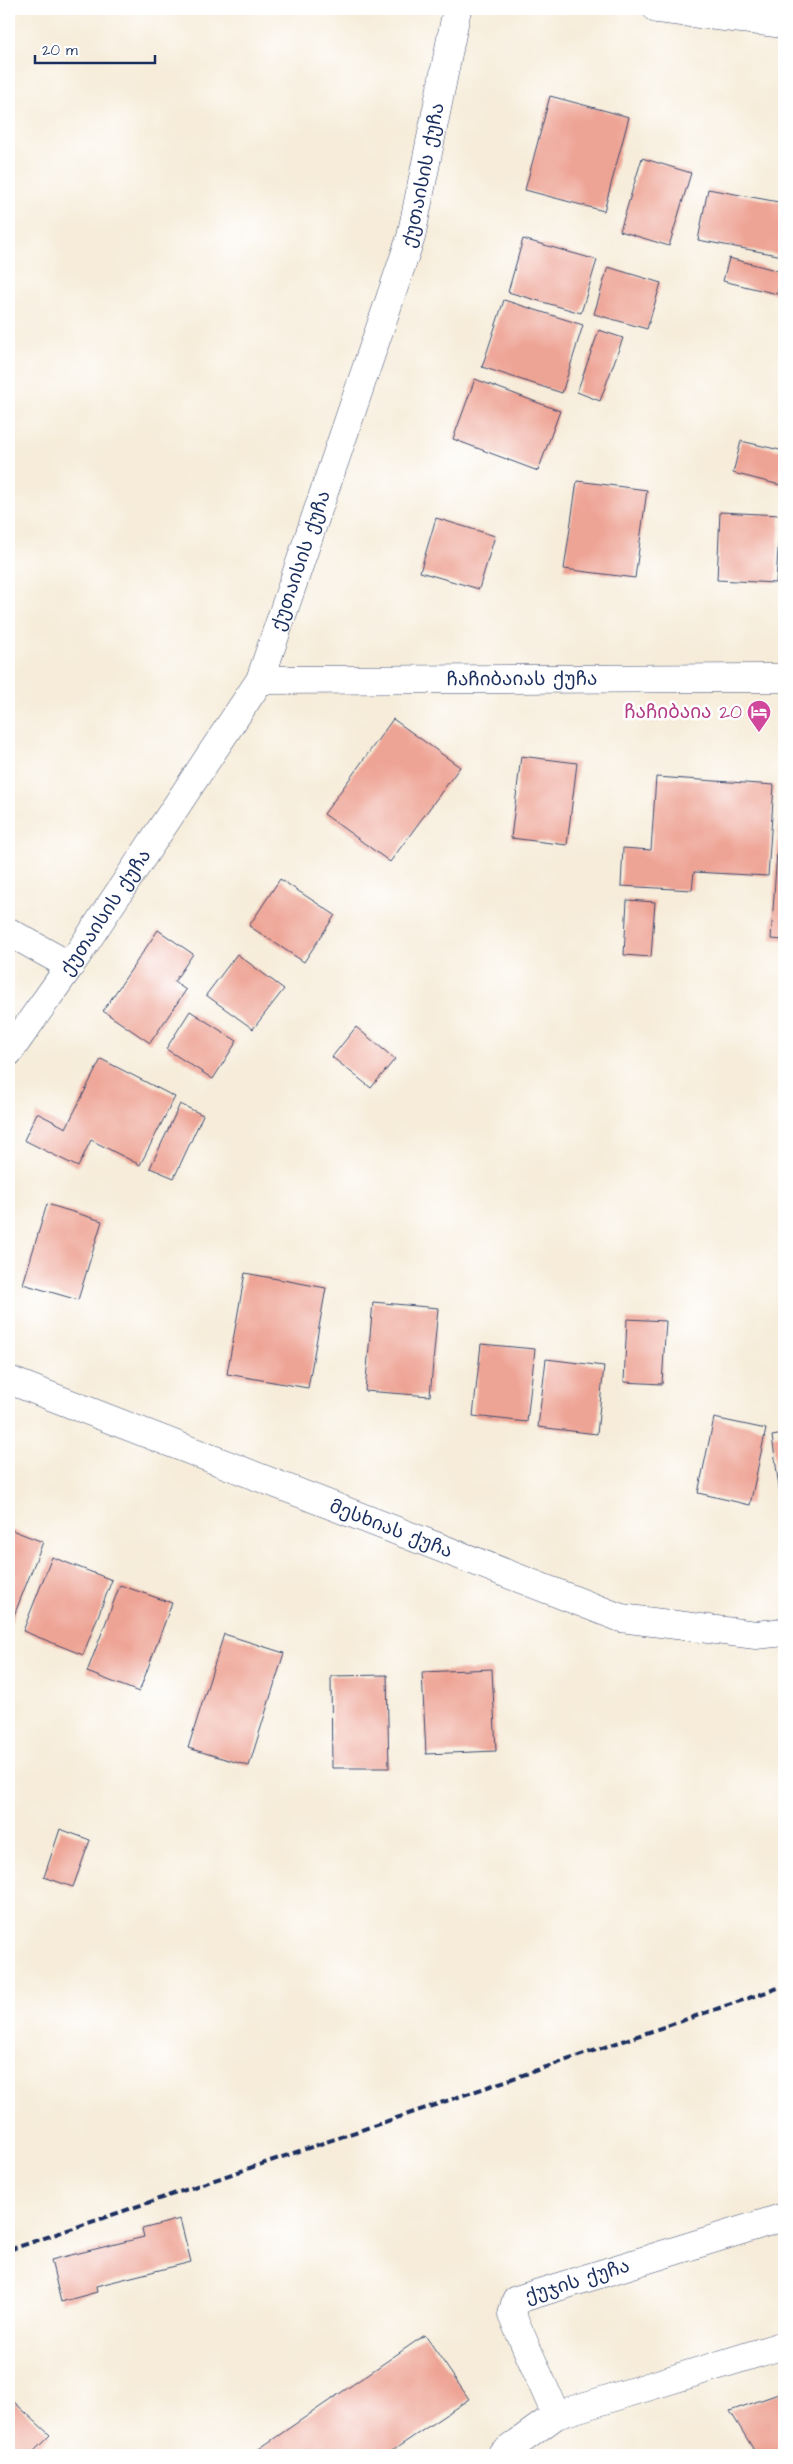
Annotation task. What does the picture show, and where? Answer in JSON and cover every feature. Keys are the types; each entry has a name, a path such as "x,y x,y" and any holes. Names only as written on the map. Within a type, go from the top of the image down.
{"street":[{"name":"ქუთაისის ქუჩა","path":"9,1052 70,966 260,680 411,238 458,9"},
{"path":"657,9 784,24"},
{"name":"ჩაჩიბაიას ქუჩა","path":"260,680 784,678"},
{"path":"9,932 70,966"},
{"name":"მესხიას ქუჩა","path":"9,1380 620,1618 756,1636 784,1632"},
{"name":"ქუჯის ქუჩა","path":"556,2415 512,2315 516,2300 784,2217"},
{"path":"501,2455 556,2415 784,2345"}],"building":[{"path":"550,96 629,117 604,211 525,190"},
{"path":"642,158 691,173 669,246 620,231"},
{"path":"708,189 784,203 783,256 698,240"},
{"path":"523,239 597,260 581,313 508,292"},
{"path":"729,258 783,272 777,294 723,281"},
{"path":"608,267 661,283 647,329 594,314"},
{"path":"504,300 583,325 562,393 482,367"},
{"path":"599,330 623,338 600,401 577,392"},
{"path":"475,379 560,411 538,471 453,439"},
{"path":"741,441 784,451 784,486 733,473"},
{"path":"577,481 647,490 635,578 564,569"},
{"path":"720,512 780,515 776,583 717,580"},
{"path":"436,518 495,536 479,589 420,572"},
{"path":"393,719 460,767 390,862 324,814"},
{"path":"521,756 577,763 567,845 511,838"},
{"path":"656,777 774,785 768,876 694,872 692,890 621,886 623,848 651,850"},
{"path":"779,822 784,823 784,940 771,939"},
{"path":"280,879 335,915 304,962 249,926"},
{"path":"627,900 655,902 651,957 624,955"},
{"path":"158,930 193,954 174,982 186,990 150,1043 103,1011"},
{"path":"237,954 284,989 253,1029 206,995"},
{"path":"190,1011 237,1041 213,1079 166,1049"},
{"path":"356,1027 395,1059 371,1088 332,1057"},
{"path":"101,1059 175,1097 140,1165 91,1140 78,1167 24,1140 37,1113 66,1128"},
{"path":"180,1104 203,1115 174,1178 150,1168"},
{"path":"47,1204 102,1221 78,1300 23,1284"},
{"path":"245,1273 326,1288 308,1388 227,1374"},
{"path":"373,1302 438,1308 430,1396 365,1391"},
{"path":"627,1319 666,1321 662,1384 624,1382"},
{"path":"481,1344 535,1349 527,1422 473,1416"},
{"path":"546,1359 604,1366 597,1434 538,1427"},
{"path":"714,1418 766,1429 750,1505 698,1493"},
{"path":"784,1434 784,1517 783,1517 772,1436"},
{"path":"9,1529 43,1542 9,1628"},
{"path":"52,1557 112,1580 83,1655 23,1631"},
{"path":"120,1585 172,1603 139,1692 87,1672"},
{"path":"224,1634 284,1653 249,1766 188,1748"},
{"path":"492,1669 496,1751 426,1754 422,1672"},
{"path":"387,1675 389,1768 332,1768 331,1676"},
{"path":"60,1829 90,1840 73,1887 44,1877"},
{"path":"180,2219 191,2262 96,2286 97,2292 61,2302 51,2260 144,2237 142,2229"},
{"path":"425,2335 469,2399 386,2455 250,2455"},
{"path":"784,2392 784,2455 757,2455 730,2411"},
{"path":"13,2401 50,2435 30,2455 9,2455 9,2406"}],"railway":[{"path":"9,2250 784,1986"}],"place":[{"name":"ჩაჩიბაია 20","path":"759,733"}]}
